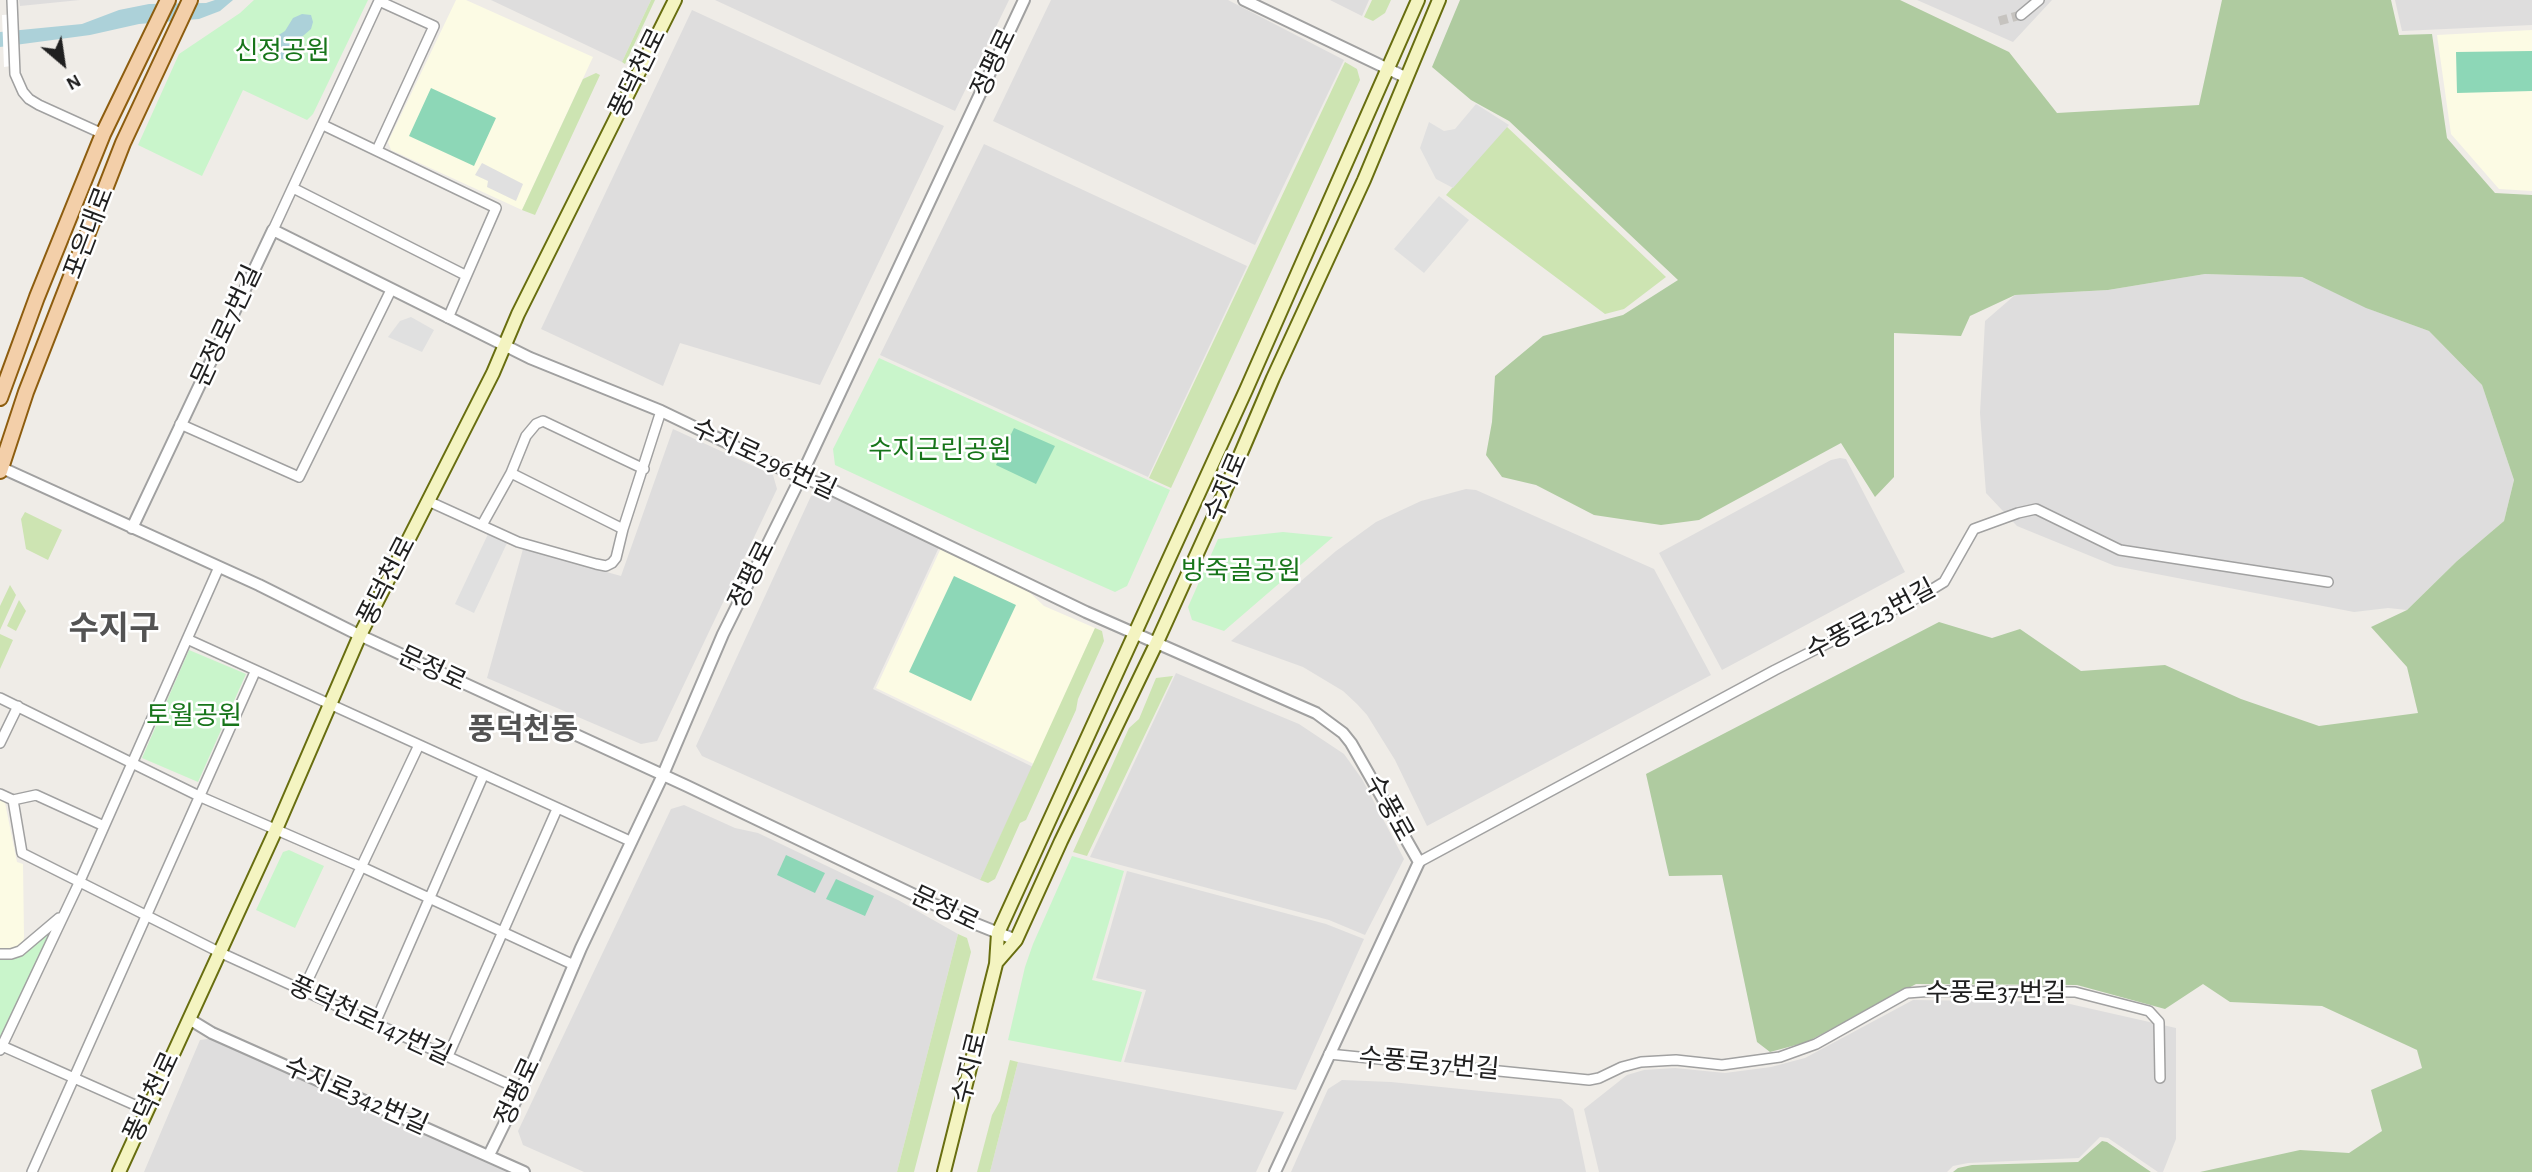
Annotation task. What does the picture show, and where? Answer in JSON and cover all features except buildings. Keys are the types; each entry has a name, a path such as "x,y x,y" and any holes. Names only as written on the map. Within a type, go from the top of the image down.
{"main road":[{"name":"포은대로","path":"0,398 37,297 103,134 168,0"},
{"name":"포은대로","path":"0,469 26,392 122,143 190,0"},
{"name":"풍덕천로","path":"119,1172 276,831 360,635 493,373 517,314 674,0"},
{"name":"수지로","path":"944,1172 996,964 998,933 1321,224 1418,0"},
{"name":"수지로","path":"996,964 1016,940 1157,642 1364,180 1439,0"}],"street":[{"name":"정평로","path":"489,1155 521,1090 630,841 662,777 723,634 1024,0"},
{"path":"1244,0 1407,78"},
{"path":"2021,15 2039,0"},
{"path":"12,1 15,74 29,99 103,134"},
{"name":"문정로7번길","path":"132,528 379,1 434,26 377,150"},
{"path":"323,125 496,208 448,317"},
{"path":"293,188 465,275"},
{"name":"수지로296번길","path":"272,230 504,345 661,411 1086,612 1135,632"},
{"path":"180,424 299,477 391,289"},
{"path":"428,500 518,542 606,566 617,558 661,411"},
{"path":"482,525 511,472 526,436 536,424 543,421 643,469"},
{"name":"문정로","path":"0,469 219,567 662,777 1016,940"},
{"path":"511,472 624,528"},
{"name":"수풍로23번길","path":"1419,862 1774,670 1944,582 1974,529 2018,513 2036,509 2120,550 2328,582"},
{"path":"146,1110 1,1047 79,883 219,567"},
{"name":"수풍로","path":"1135,632 1298,704 1316,713 1343,733 1362,759 1419,862 1275,1172"},
{"path":"187,639 418,747 630,841"},
{"path":"32,1172 255,672"},
{"path":"0,698 201,797 362,867 574,965"},
{"path":"0,743 18,706"},
{"path":"303,990 418,747"},
{"path":"375,1023 427,898 483,775"},
{"path":"0,794 13,800 36,794 104,826"},
{"name":"풍덕천로147번길","path":"13,800 22,853 219,952 521,1090"},
{"path":"447,1056 557,809"},
{"path":"0,954 20,951 64,914"},
{"name":"수풍로37번길","path":"1329,1054 1589,1080 1640,1062 1676,1060 1722,1065 1760,1061 1800,1052 1907,993 2075,992 2149,1011 2159,1022 2160,1077"},
{"name":"수지로342번길","path":"189,1019 212,1033 521,1171"}],"shaded area":[{"path":"19,0 80,0 20,6"},
{"path":"456,0 466,0 593,57 522,210 391,150 388,142"},
{"path":"491,0 651,0 622,62"},
{"path":"715,0 1009,0 955,111"},
{"path":"1051,0 1228,0 1344,60 1255,245 993,121"},
{"path":"1330,0 1369,0 1362,16"},
{"path":"1917,0 2052,0 2013,42"},
{"path":"2395,0 2532,0 2532,25 2402,31"},
{"path":"692,10 944,126 820,385 680,343 663,386 541,329"},
{"path":"2532,30 2532,191 2499,189 2451,134 2437,35"},
{"path":"1476,104 1509,125 1453,188 1436,179 1420,148 1429,122 1444,131 1455,129"},
{"path":"984,144 1247,266 1148,477 880,355"},
{"path":"482,163 523,184 516,201 487,187 488,181 475,175"},
{"path":"1439,196 1469,220 1424,273 1394,249"},
{"path":"2205,274 2302,277 2372,310 2429,331 2482,385 2514,480 2504,521 2457,561 2407,610 2388,608 2354,612 2115,566 2017,526 1986,493 1980,413 1985,321 2015,295 2108,290"},
{"path":"411,317 434,330 422,352 388,337 400,321"},
{"path":"673,429 773,475 777,489 657,741 641,744 487,678 523,549 621,576"},
{"path":"1846,459 1905,572 1722,670 1659,553 1831,460"},
{"path":"1466,489 1476,490 1654,569 1711,675 1427,826 1395,760 1357,704 1343,691 1303,667 1231,641 1336,551 1376,522 1421,501"},
{"path":"824,491 940,545 873,689 1033,767 980,880 702,756 696,746 811,496"},
{"path":"489,532 508,541 474,613 455,604"},
{"path":"941,548 1026,589 1044,606 1095,628 1034,764 876,688"},
{"path":"1176,673 1299,724 1344,754 1362,779 1404,859 1365,935 1329,920 1090,857"},
{"path":"0,796 4,798 17,862 23,864 24,937 17,948 2,951 0,951"},
{"path":"684,805 735,828 758,833 898,900 958,934 897,1172 584,1172 523,1145 518,1131 671,809"},
{"path":"1127,871 1326,924 1364,939 1296,1090 1124,1062 1146,990 1096,978"},
{"path":"1913,1000 2061,1002 2176,1028 2176,1139 2163,1172 2158,1172 2108,1138 2100,1137 2079,1158 1968,1163 1953,1166 1947,1172 1599,1172 1584,1109 1627,1075 1644,1070 1675,1068 1725,1073 1771,1067 1805,1058"},
{"path":"214,1038 510,1172 144,1172 200,1040"},
{"path":"1018,1062 1284,1112 1256,1172 990,1172"},
{"path":"1342,1080 1391,1082 1561,1099 1573,1109 1586,1172 1291,1172 1328,1089"}],"green space":[{"name":"신정공원","path":"254,0 368,0 313,114 307,120 243,90 202,176 138,145 179,54 240,13"},
{"path":"651,0 655,0 625,64 622,62"},
{"path":"1372,0 1391,0 1385,13 1373,21 1364,17"},
{"path":"1460,0 1900,0 2009,52 2057,113 2199,105 2222,0 2391,0 2399,35 2432,34 2447,138 2495,193 2532,195 2532,1172 2200,1172 2300,1150 2349,1153 2382,1131 2371,1090 2422,1068 2417,1050 2322,1006 2230,1002 2203,984 2165,1009 2077,985 1916,984 1807,1042 1770,1052 1757,1042 1722,875 1669,876 1646,774 1939,622 1992,638 2020,629 2081,671 2165,665 2241,699 2319,726 2418,713 2407,667 2371,627 2407,610 2457,561 2504,521 2514,480 2482,385 2429,331 2366,308 2302,277 2205,274 2108,290 2015,295 1970,316 1961,336 1894,333 1894,477 1875,497 1841,443 1699,520 1661,525 1594,515 1536,485 1502,477 1486,455 1492,422 1495,376 1543,336 1623,315 1678,280 1509,121 1471,100 1432,67"},
{"path":"2532,51 2532,91 2457,93 2456,52"},
{"path":"1345,62 1357,69 1360,80 1171,488 1149,478"},
{"path":"596,73 600,75 535,215 522,210 583,79"},
{"path":"431,88 496,118 474,166 409,136"},
{"path":"1506,126 1666,277 1624,309 1605,314 1446,195"},
{"name":"수지근린공원","path":"879,358 1170,490 1127,586 1115,592 835,465 833,449"},
{"path":"1014,428 1055,446 1036,484 996,465"},
{"path":"25,512 62,530 48,560 26,549 21,519"},
{"name":"방죽골공원","path":"1283,532 1333,537 1224,631 1192,620 1188,607 1218,539"},
{"path":"954,576 1016,605 971,701 909,672"},
{"path":"10,585 16,595 0,630 0,606"},
{"path":"19,600 26,611 16,631 7,626"},
{"path":"1095,628 1102,631 1104,641 1026,820 1020,823 995,879 988,883 980,880"},
{"path":"0,634 13,640 0,669"},
{"name":"토월공원","path":"189,650 246,674 198,782 142,758"},
{"path":"1173,676 1087,856 1073,852 1129,728 1139,719 1156,678"},
{"path":"289,850 324,866 295,928 256,910 283,852"},
{"path":"786,855 825,873 815,893 777,875"},
{"path":"1072,856 1124,871 1092,980 1142,992 1121,1062 1008,1040 1033,944"},
{"path":"836,879 874,896 865,916 826,899"},
{"path":"52,929 0,1038 0,958 11,959 20,955"},
{"path":"958,934 967,938 971,952 914,1172 897,1172"},
{"path":"1010,1060 1018,1062 990,1172 977,1172 992,1115 1000,1101"},
{"path":"2102,1141 2151,1172 1953,1172 1972,1165 2078,1162"}],"water":[{"path":"233,0 220,11 199,19 139,24 90,35 0,47 0,32 82,24 119,10 149,4 206,3"},
{"path":"302,14 311,15 313,22 311,29 297,41 292,53 286,59 278,59 264,53 263,50 271,40 285,31 293,18"}],"pier":[{"path":"17,14 18,65 4,67 2,15"}],"tunnel":[{"path":"1999,21 2021,15"}],"district":[{"name":"수지구","path":"114,629"},
{"name":"풍덕천동","path":"523,730"}]}
